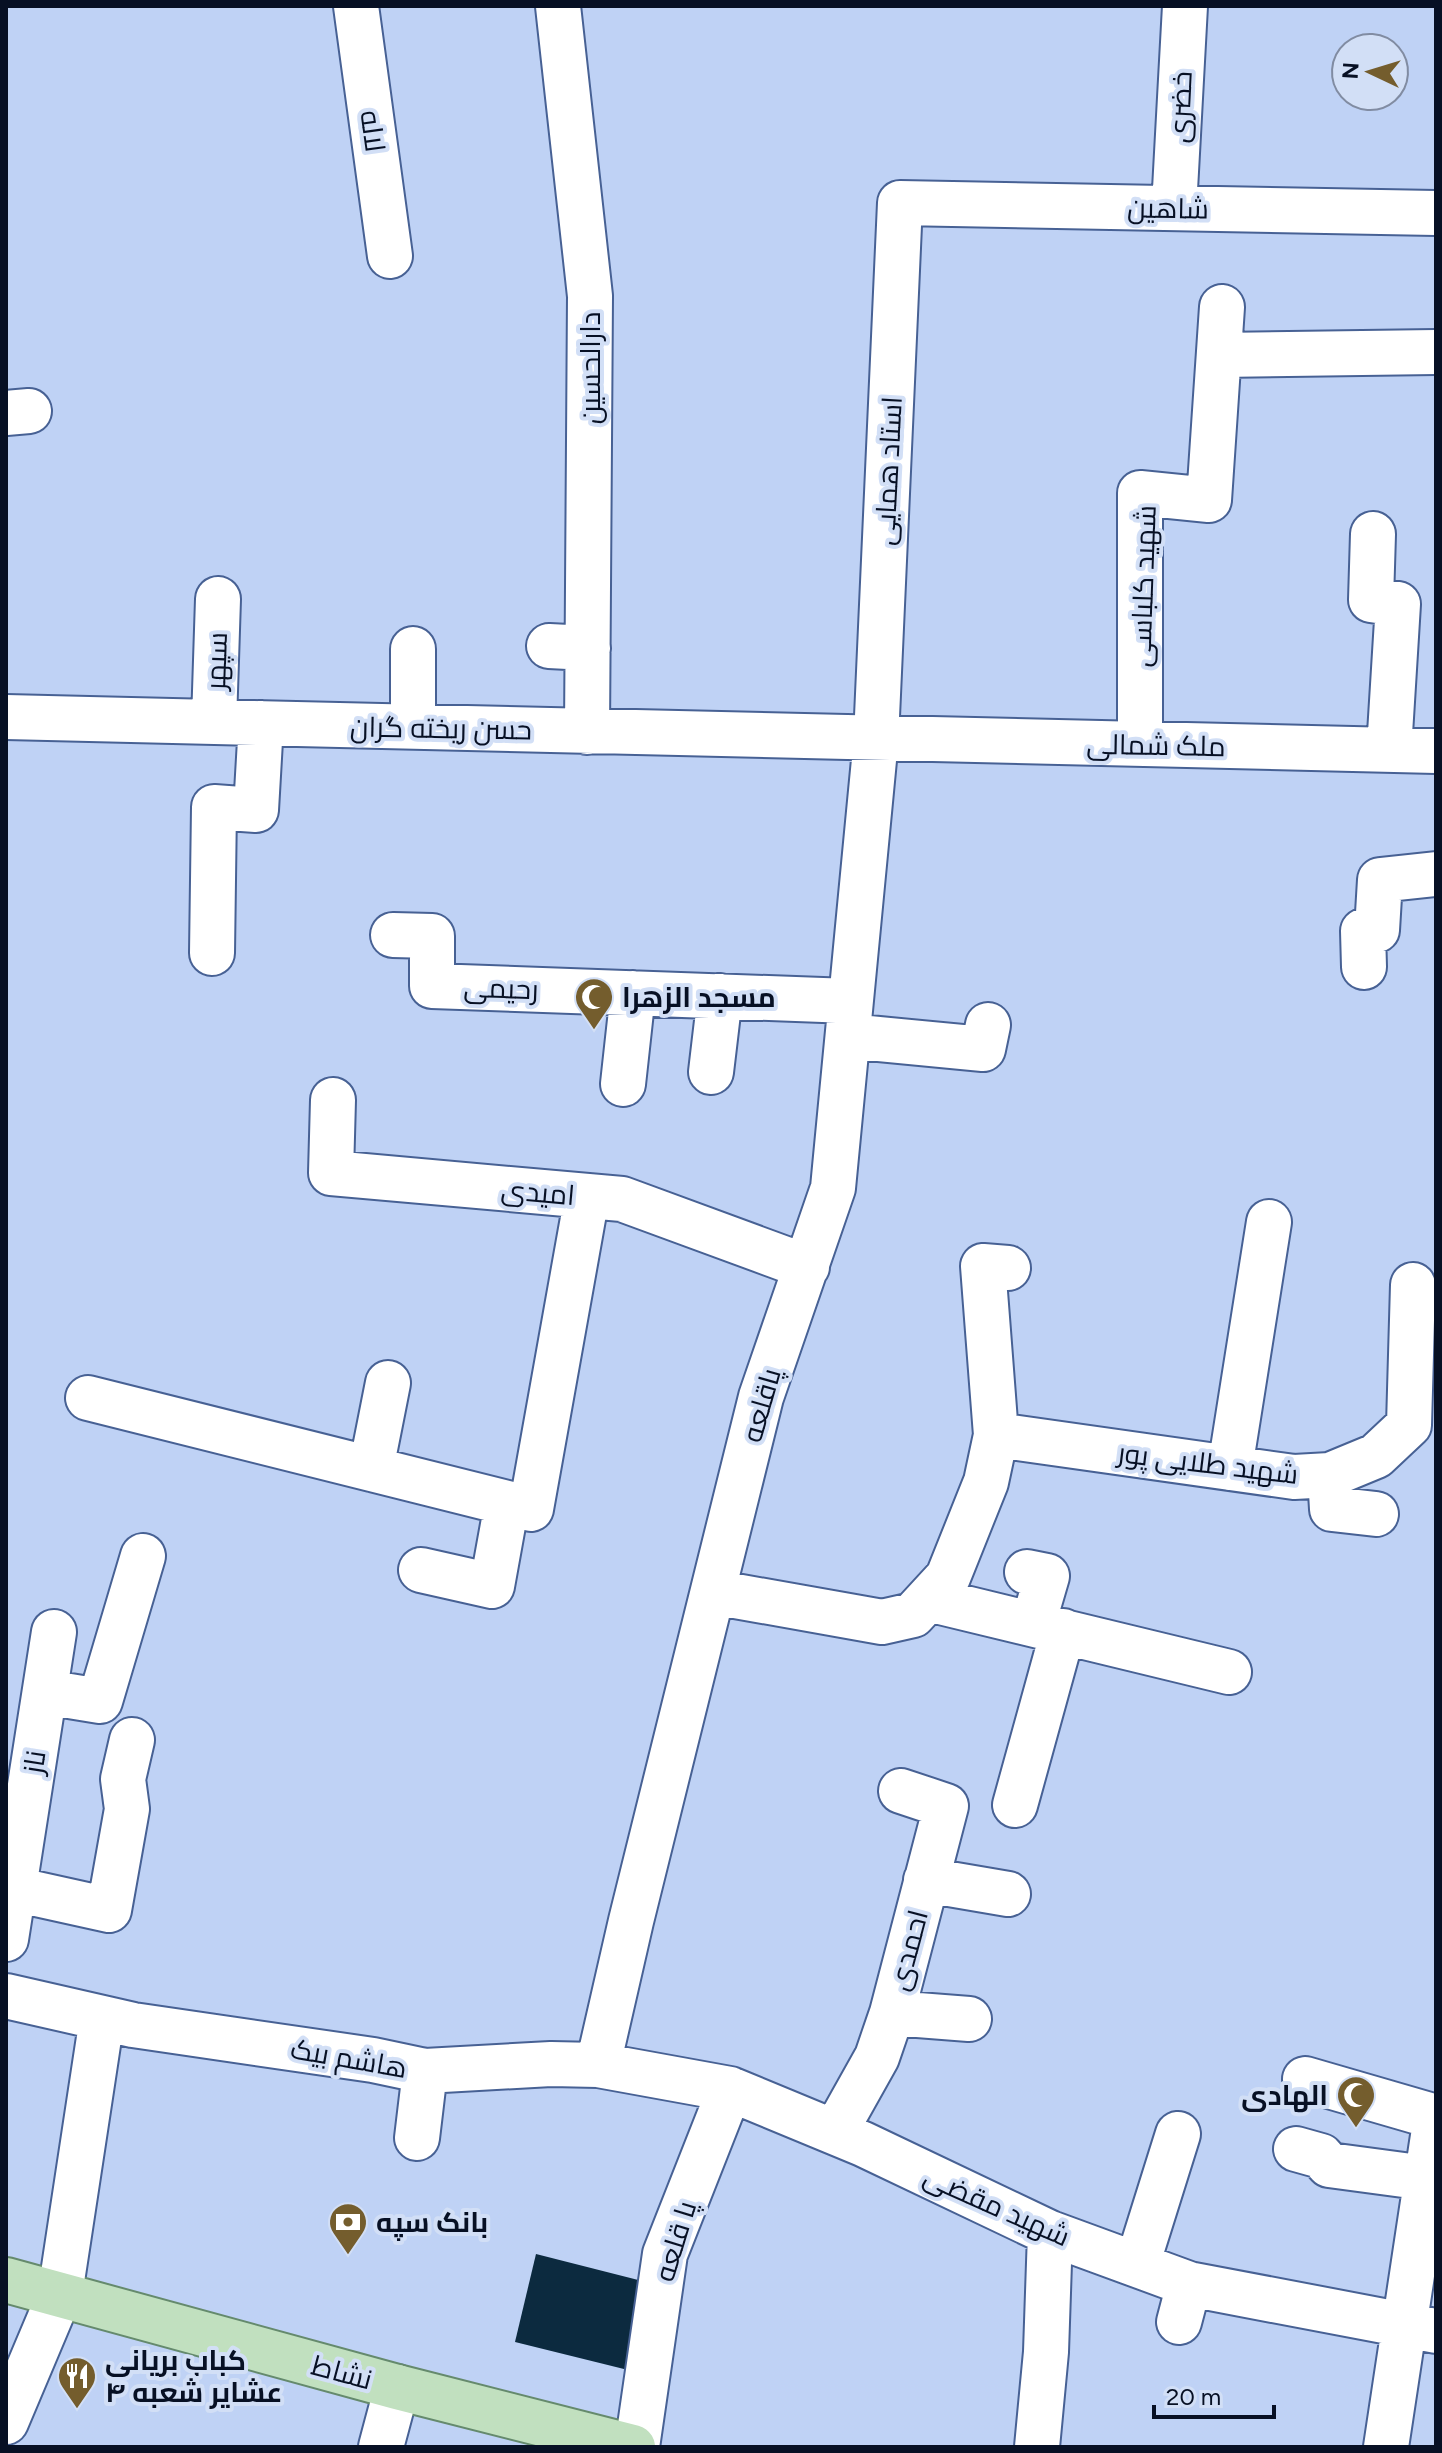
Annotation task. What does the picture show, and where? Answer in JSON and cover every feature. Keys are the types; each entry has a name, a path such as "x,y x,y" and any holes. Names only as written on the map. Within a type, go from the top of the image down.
{"main road":[{"name":"نشاط","path":"6,2280 397,2387 635,2447"}],"street":[{"name":"لاله","path":"356,6 390,256"},
{"name":"دارالحسین","path":"558,6 590,296 569,647 587,732"},
{"name":"خضری","path":"1174,208 1185,6"},
{"name":"شاهین","path":"900,203 1436,213"},
{"name":"استاد همایی","path":"876,739 900,203"},
{"name":"شهید کلباسی","path":"1140,744 1140,493 1209,500 1222,307"},
{"path":"1219,355 1436,352"},
{"path":"1373,534 1371,600 1398,604 1389,750"},
{"name":"سپهر","path":"214,722 218,599"},
{"path":"413,649 413,727"},
{"name":"حسن ریخته گران","path":"6,717 876,739"},
{"path":"212,953 214,807 256,810 261,723"},
{"name":"ملک شمالی","path":"876,739 1436,751"},
{"name":"پاقلعه","path":"598,2065 761,1397 833,1188 876,739"},
{"path":"1364,967 1363,931 1377,930 1380,880 1436,874"},
{"name":"رحیمی","path":"393,935 432,936 432,986 720,996 849,1018 983,1049 988,1025"},
{"path":"623,1084 633,993"},
{"path":"711,1072 720,996"},
{"name":"امیدی","path":"333,1100 331,1173 622,1199 807,1267"},
{"path":"88,1398 531,1509 587,1196"},
{"path":"1230,1468 1269,1222"},
{"path":"713,1592 882,1622 913,1615 928,1599 948,1577 986,1482 996,1435 983,1266 1008,1268"},
{"name":"شهید طلایی پور","path":"996,1435 1294,1477 1330,1475 1376,1456 1409,1425 1413,1285"},
{"path":"371,1469 388,1383"},
{"path":"1330,1475 1332,1509 1376,1514"},
{"path":"421,1570 492,1586 507,1503"},
{"path":"45,1692 100,1701 143,1556"},
{"path":"1015,1805 1048,1628 1047,1576 1027,1572"},
{"path":"928,1599 1229,1672"},
{"name":"ناز","path":"6,1939 14,1889 15,1828 45,1692 54,1632"},
{"path":"14,1889 109,1910 127,1809 123,1779 132,1740"},
{"name":"احمدی","path":"835,2132 877,2057 892,2013 946,1806 901,1791"},
{"path":"926,1880 1008,1894"},
{"name":"هاشم بیک","path":"6,1996 102,2018 373,2060 425,2071 551,2064 598,2065"},
{"path":"892,2013 969,2019"},
{"path":"6,2422 60,2294 102,2018"},
{"name":"شهید مقضی","path":"598,2065 730,2089 835,2132 1050,2233 1137,2265 1184,2303 1420,2328"},
{"path":"417,2138 425,2071"},
{"path":"1305,2079 1436,2116 1426,2178 1420,2328 1386,2447"},
{"name":"پا قلعه","path":"635,2447 665,2254 730,2089"},
{"path":"1137,2265 1178,2134"},
{"path":"1296,2149 1321,2156 1329,2165 1426,2178"},
{"path":"1037,2447 1046,2352 1050,2233"},
{"path":"381,2447 397,2387"}],"building":[{"path":"536,2254 650,2283 628,2370 515,2342"}],"place":[{"name":"مسجد الزهرا","path":"594,1031"},
{"name":"الهادی","path":"1356,2129"},
{"name":"بانک سپه","path":"348,2256"},
{"name":"کباب بریانی عشایر شعبه ۴","path":"77,2410"}]}
